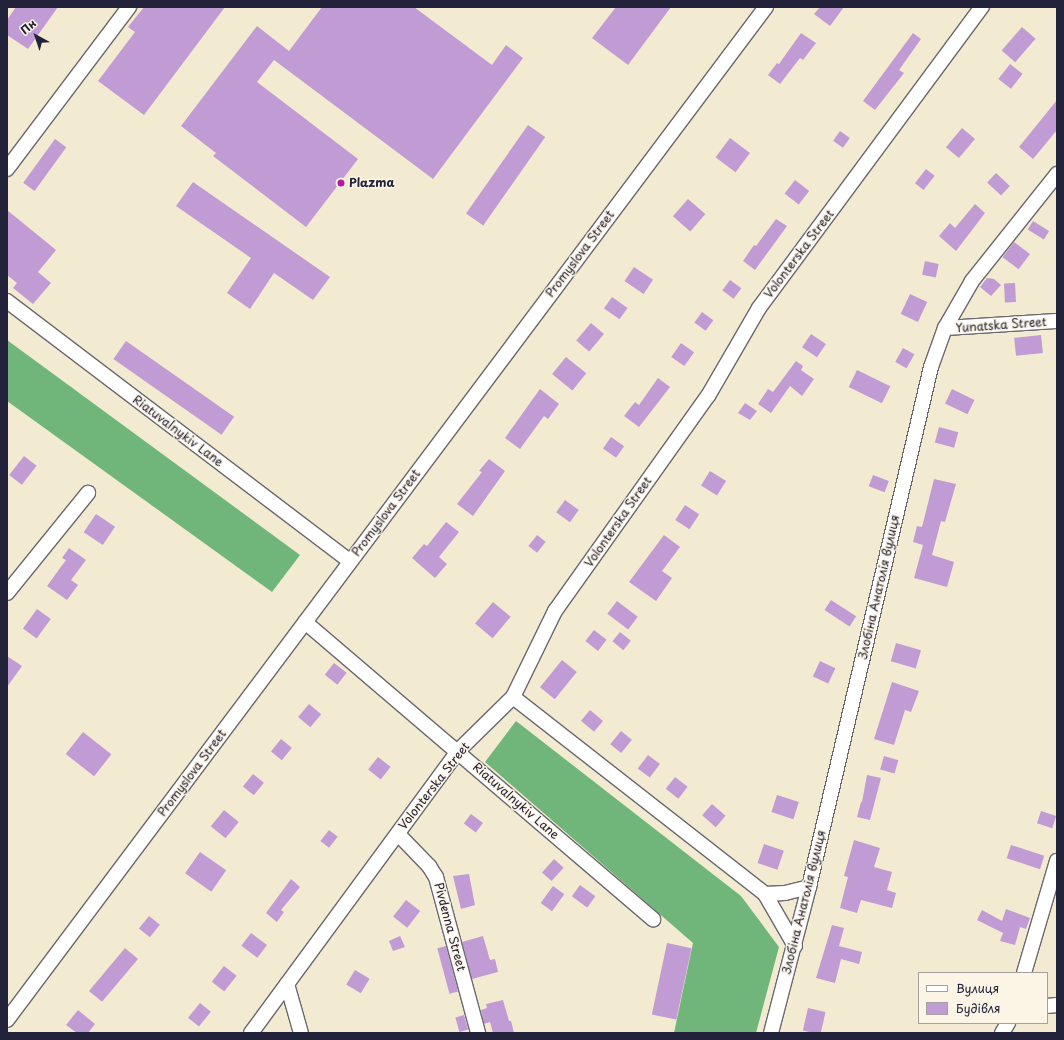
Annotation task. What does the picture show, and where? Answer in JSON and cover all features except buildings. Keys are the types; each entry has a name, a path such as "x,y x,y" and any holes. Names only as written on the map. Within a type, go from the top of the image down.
{"street":[{"path":"7,169 129,7"},
{"name":"Promyslova Street","path":"7,1020 349,561 766,7"},
{"name":"Volonterska Street","path":"252,1033 458,751 513,697 555,611 708,396 759,308 982,7"},
{"name":"Злобіна Анатолія вулиця","path":"776,1031 931,367 945,328 972,281 1057,174"},
{"name":"Riatuvalnykiv Lane","path":"7,301 349,561"},
{"name":"Yunatska Street","path":"945,328 1057,321"},
{"path":"7,593 88,493"},
{"name":"Riatuvalnykiv Lane","path":"305,622 654,919"},
{"path":"513,697 765,894 795,946"},
{"name":"Pivdenna Street","path":"398,834 429,866 436,877 478,1033"},
{"path":"1024,972 1057,861"},
{"path":"765,894 785,893 809,887"},
{"path":"287,984 301,1033"},
{"path":"1002,1033 1007,1024"}],"green space":[{"path":"7,340 300,555 272,592 7,401"},
{"path":"516,721 741,896 779,947 756,1033 674,1033 693,943 485,762"}],"place":[{"name":"Plazma","path":"341,183"}]}
